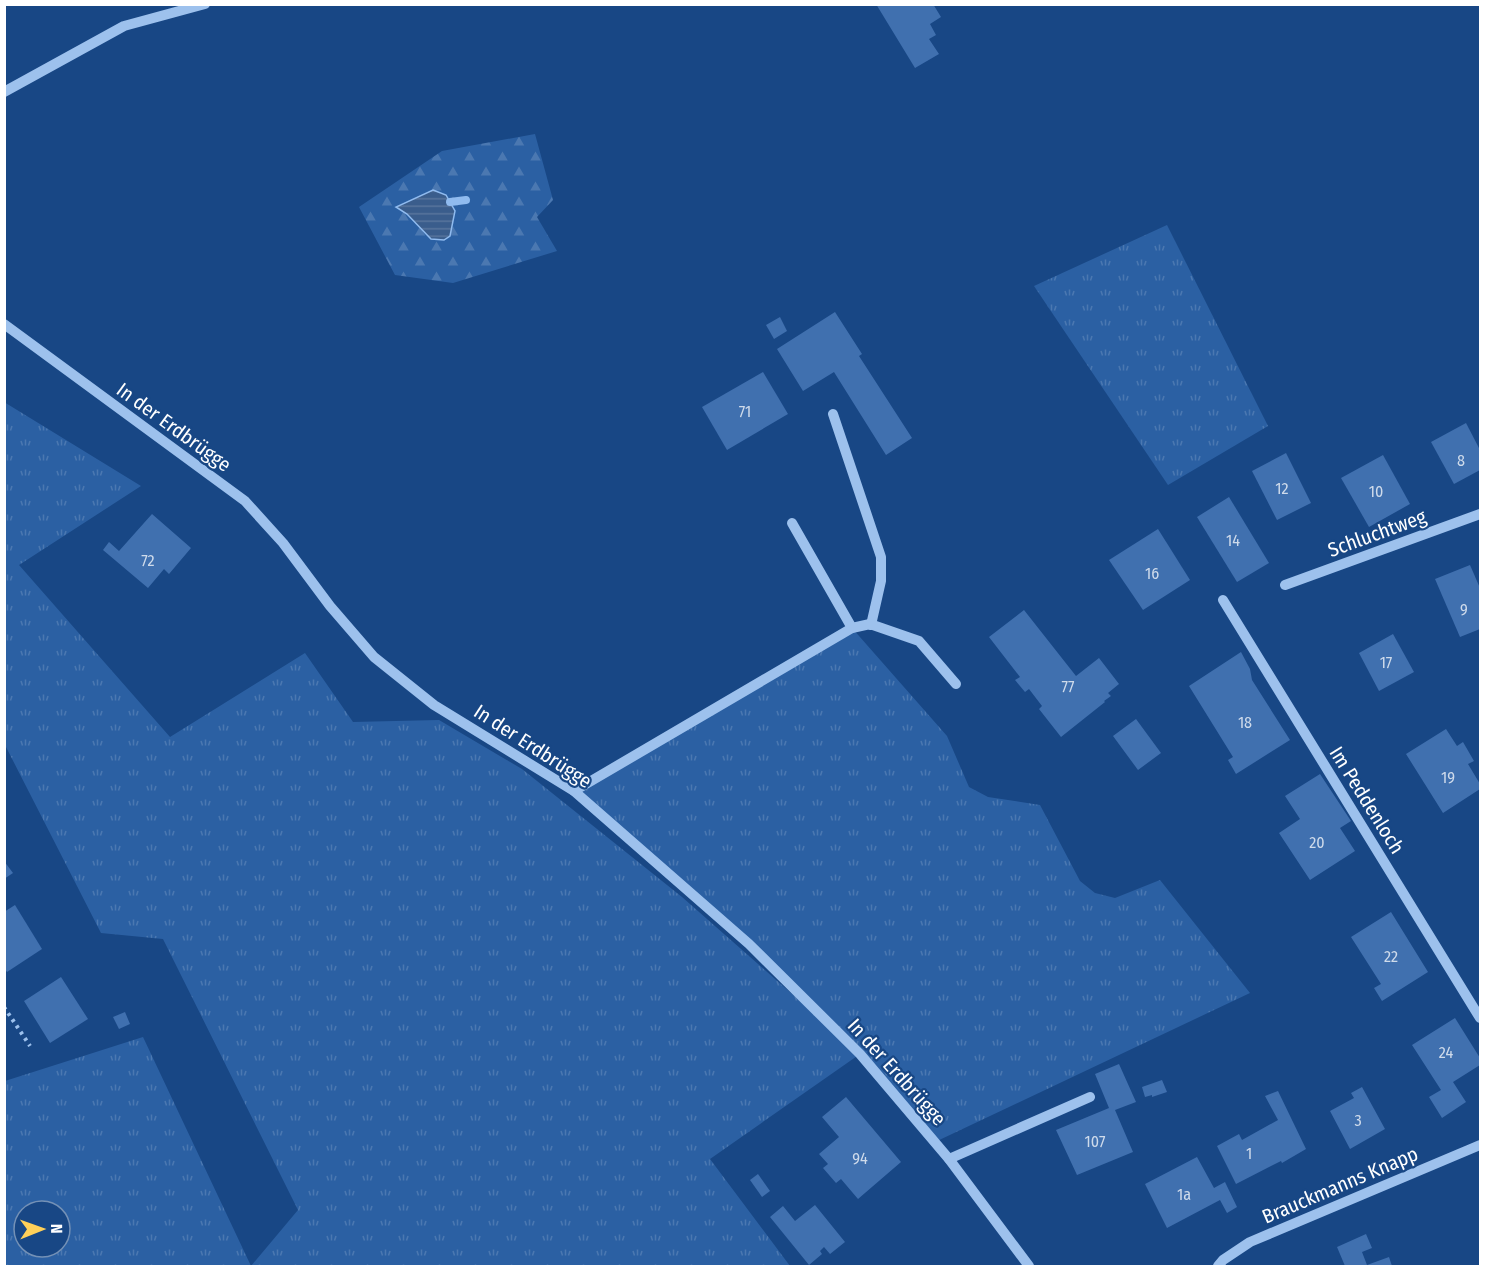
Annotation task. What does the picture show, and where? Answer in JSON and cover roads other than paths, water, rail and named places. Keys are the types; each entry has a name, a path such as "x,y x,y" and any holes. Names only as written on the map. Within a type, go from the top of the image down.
{"street":[{"path":"4,92 124,26 206,4"},
{"name":"In der Erdbrügge","path":"4,324 245,501 283,543 330,606 375,657 434,705 574,791 749,944 860,1054 949,1159 1029,1266"},
{"path":"833,414 882,557 881,581 871,625"},
{"name":"Schluchtweg","path":"1285,585 1480,514"},
{"path":"792,523 852,628"},
{"name":"Im Peddenloch","path":"1223,600 1480,1018"},
{"path":"574,791 852,628 871,625 919,641 956,684"},
{"path":"949,1159 1090,1097"},
{"name":"Brauckmanns Knapp","path":"1218,1266 1250,1242 1480,1145"}],"waterway":[{"path":"450,202 466,200"}]}
